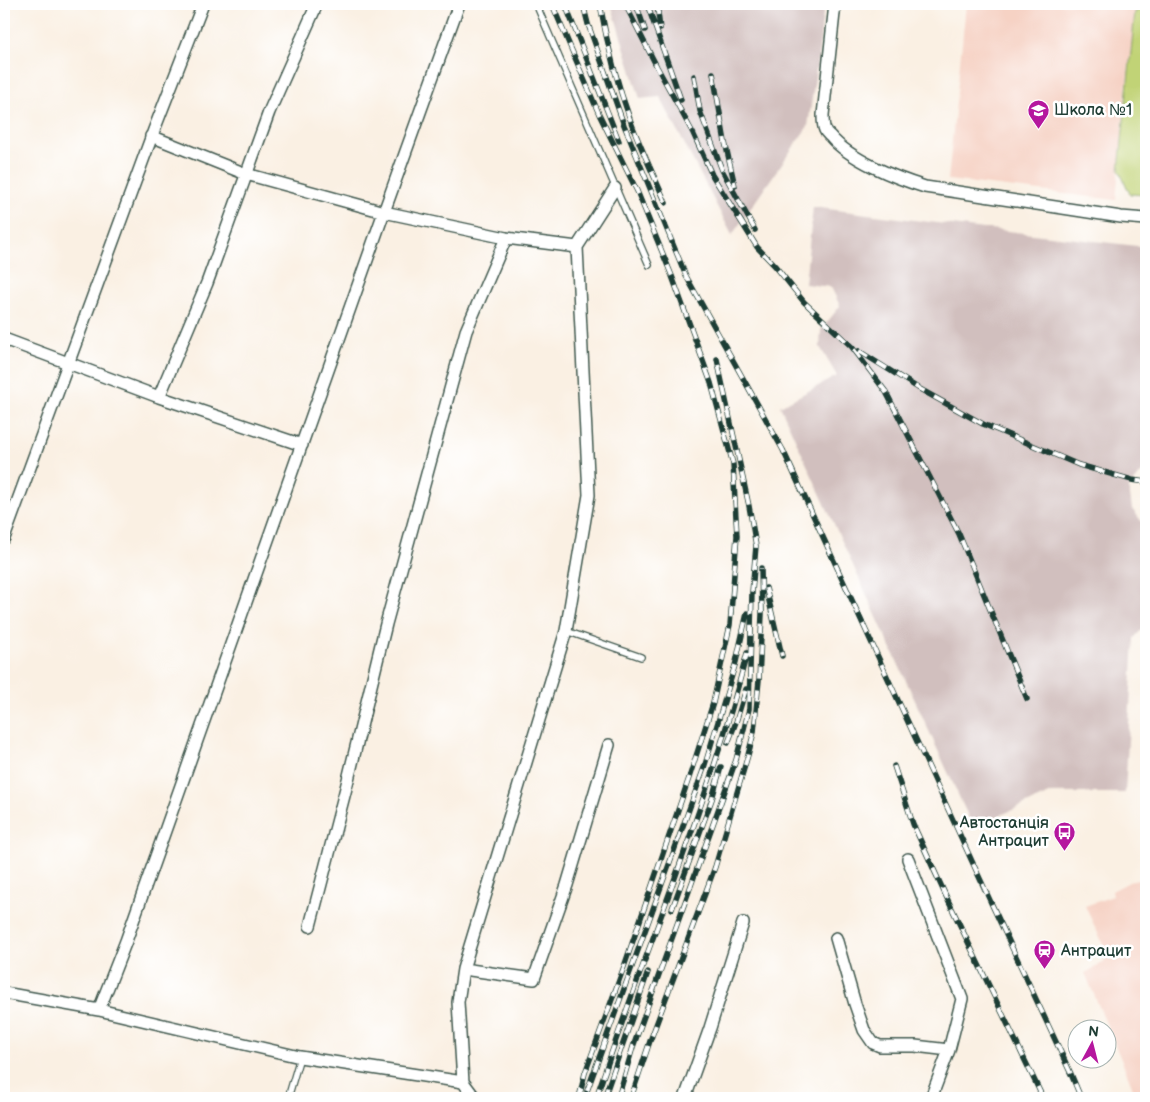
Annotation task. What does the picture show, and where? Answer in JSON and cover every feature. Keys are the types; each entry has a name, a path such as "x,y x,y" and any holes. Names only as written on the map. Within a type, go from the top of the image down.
{"street":[{"path":"4,538 151,136 203,4"},
{"path":"159,397 207,283 269,112 317,4"},
{"path":"99,1010 126,941 384,212 460,4"},
{"path":"835,4 822,115 825,130 834,141 848,152 864,162 906,181 925,187 1121,217 1146,219"},
{"path":"151,136 246,174 384,212 506,238 578,247"},
{"path":"475,1098 464,1082 458,1002 464,969 566,631 589,496 578,247 615,188"},
{"path":"310,926 386,624 466,331 506,238"},
{"path":"4,340 159,397 302,445"},
{"path":"464,969 534,978 567,886 609,745"},
{"path":"908,859 962,998 949,1050 931,1098"},
{"path":"686,1098 743,923"},
{"path":"836,938 858,1013 864,1030 873,1043 880,1046 914,1046 949,1050"},
{"path":"4,993 99,1010 300,1057 464,1082"}],"lane":[{"path":"536,4 649,265"},
{"path":"566,631 641,657"},
{"path":"288,1098 300,1057"}],"shaded area":[{"path":"611,4 824,4 808,126 732,235 660,97 640,99"},
{"name":"Школа №1","path":"966,4 1136,4 1116,200 948,180"},
{"path":"813,207 1146,247 1146,467 1129,488 1132,509 1146,527 1146,625 1134,638 1125,793 1052,793 973,827 780,406 837,376 820,347 821,330 840,306 831,287 805,284"},
{"path":"1146,878 1146,1098 1112,1098 1133,1088 1118,1052 1118,1020 1105,1020 1085,973 1105,962 1100,951 1105,948 1085,906 1113,896 1112,891 1133,880"}],"green space":[{"path":"1146,6 1146,195 1130,194 1119,170 1135,12"}],"railway":[{"path":"552,4 599,114 637,191 672,276 711,383 733,464 737,536 730,625 713,703 625,964 585,1073 579,1098"},
{"path":"565,4 619,141"},
{"path":"583,4 588,24 624,125 686,276 783,450 1081,1098"},
{"path":"600,4 613,64 626,108 666,203"},
{"path":"625,4 693,133 712,175 757,247 804,302 852,347 886,392 959,534 1027,699"},
{"path":"636,4 645,30"},
{"path":"647,4 681,100"},
{"path":"657,4 660,29"},
{"path":"713,73 735,186"},
{"path":"694,76 700,111 722,170 755,230"},
{"path":"859,351 918,388 983,424 1079,465 1132,480 1146,482"},
{"path":"618,1098 633,1047 736,760 749,709 752,592 756,546 717,359"},
{"path":"631,1098 650,1041 715,867 754,732 762,614 761,568"},
{"path":"766,588 782,656"},
{"path":"587,1091 704,768 736,662 747,613"},
{"path":"596,1098 695,822 714,766 747,653"},
{"path":"728,743 746,689"},
{"path":"894,766 913,824 1043,1098"},
{"path":"672,909 712,799 721,767"},
{"path":"604,1098 648,972"}],"place":[{"name":"Школа №1","path":"1038,129"},
{"name":"Автостанція Антрацит","path":"1065,851"},
{"name":"Антрацит","path":"1045,970"}]}
